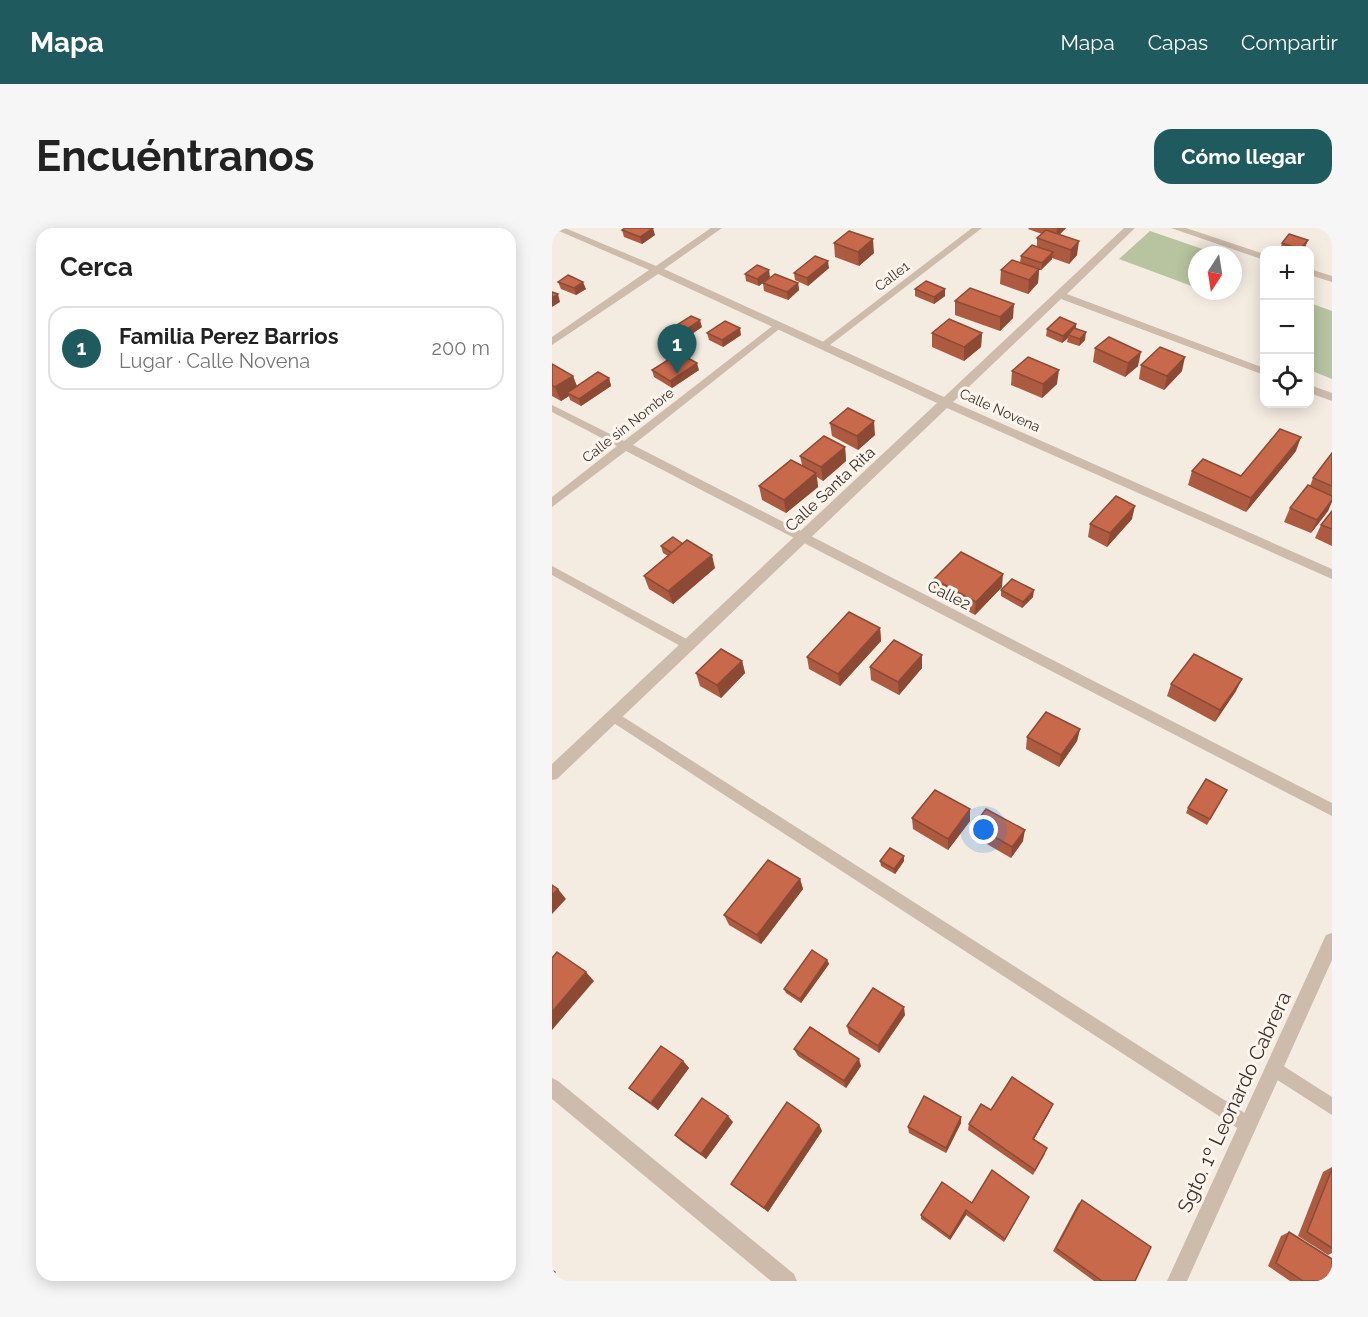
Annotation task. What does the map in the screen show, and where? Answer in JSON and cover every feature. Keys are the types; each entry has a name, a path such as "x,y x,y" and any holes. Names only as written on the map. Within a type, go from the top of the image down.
{"street":[{"name":"Calle Novena","path":"557,228 658,270 946,403 1332,574"},
{"path":"552,342 717,228"},
{"name":"Calle Santa Rita","path":"552,774 1130,228"},
{"path":"1176,228 1260,256"},
{"path":"1314,273 1332,279"},
{"path":"1058,294 1260,370"},
{"path":"1314,390 1332,397"},
{"name":"Sgto. 1º Leonardo Cabrera","path":"1177,1281 1332,942"},
{"path":"552,1087 787,1281"}],"lane":[{"name":"Calle1","path":"822,346 978,228"},
{"name":"Calle sin Nombre","path":"552,503 778,326"},
{"name":"Calle2","path":"552,408 1332,810"},
{"path":"552,570 688,645"},
{"path":"614,716 1248,1125"},
{"path":"1274,1068 1332,1107"}],"green space":[{"path":"1150,231 1194,246 1188,246 1188,285 1119,259"},
{"path":"1314,304 1332,311 1332,379 1314,372"}],"building":[{"path":"625,228 653,228 640,237 622,230"},
{"path":"1046,230 1079,241 1071,250 1037,238"},
{"path":"849,231 873,239 858,252 834,243"},
{"path":"1289,234 1308,240 1303,246 1282,243"},
{"path":"1032,245 1053,252 1042,263 1021,256"},
{"path":"815,256 828,261 807,278 794,273"},
{"path":"1012,260 1039,269 1029,280 1001,270"},
{"path":"757,265 769,270 757,279 745,274"},
{"path":"775,274 798,283 787,292 763,283"},
{"path":"568,275 583,282 574,288 558,282"},
{"path":"926,281 945,289 934,297 915,289"},
{"path":"970,288 1014,304 1000,317 955,301"},
{"path":"691,316 700,320 681,333 672,328"},
{"path":"1060,317 1076,324 1063,336 1047,329"},
{"path":"949,319 982,333 964,347 932,333"},
{"path":"725,321 740,328 722,340 707,333"},
{"path":"1074,328 1086,332 1080,339 1068,335"},
{"path":"1109,337 1141,352 1128,363 1095,348"},
{"path":"1160,347 1185,357 1167,376 1141,365"},
{"path":"679,353 697,363 670,381 652,370"},
{"path":"1028,357 1059,370 1043,384 1012,371"},
{"path":"552,364 573,376 555,387 552,385"},
{"path":"598,372 609,378 579,399 567,393"},
{"path":"848,408 874,421 857,436 830,423"},
{"path":"1280,429 1301,437 1251,498 1192,471 1203,459 1241,476"},
{"path":"824,436 845,447 821,467 800,456"},
{"path":"1332,453 1332,486 1313,478"},
{"path":"791,460 816,473 784,500 759,486"},
{"path":"1308,485 1332,496 1332,500 1317,520 1290,508"},
{"path":"1116,496 1135,506 1110,533 1090,524"},
{"path":"1332,511 1332,529 1321,525"},
{"path":"673,537 683,544 672,553 661,546"},
{"path":"687,540 712,555 668,591 644,576"},
{"path":"961,552 1003,574 976,602 934,579"},
{"path":"1012,579 1034,590 1023,602 1001,590"},
{"path":"849,612 880,628 838,674 807,657"},
{"path":"894,640 922,655 898,682 870,667"},
{"path":"721,649 742,661 717,685 696,673"},
{"path":"1194,654 1242,679 1220,710 1171,684"},
{"path":"1046,712 1080,729 1061,755 1027,737"},
{"path":"1206,779 1227,790 1210,819 1188,808"},
{"path":"935,790 970,809 948,839 912,818"},
{"path":"986,809 1025,830 1012,847 974,825"},
{"path":"890,848 904,856 894,869 880,861"},
{"path":"768,860 800,879 757,935 724,915"},
{"path":"552,885 558,889 552,895"},
{"path":"812,950 827,960 800,999 784,989"},
{"path":"557,952 586,972 552,1012 552,958"},
{"path":"873,988 904,1007 878,1046 847,1026"},
{"path":"810,1027 859,1059 844,1081 794,1049"},
{"path":"661,1046 683,1061 651,1103 629,1088"},
{"path":"1012,1077 1053,1104 1033,1139 1047,1148 1035,1170 969,1124 981,1104 991,1110"},
{"path":"924,1096 961,1117 946,1148 908,1127"},
{"path":"702,1098 728,1116 701,1154 675,1135"},
{"path":"787,1102 819,1125 764,1208 731,1184"},
{"path":"1332,1169 1332,1248 1307,1232"},
{"path":"992,1170 1029,1197 1005,1239 966,1210 950,1237 921,1215 942,1182 972,1203"},
{"path":"1082,1200 1151,1247 1135,1281 1102,1281 1056,1248"},
{"path":"1289,1232 1332,1259 1332,1281 1303,1281 1276,1263"}],"place":[{"name":"Familia Perez Barrios","path":"677,374"}]}
